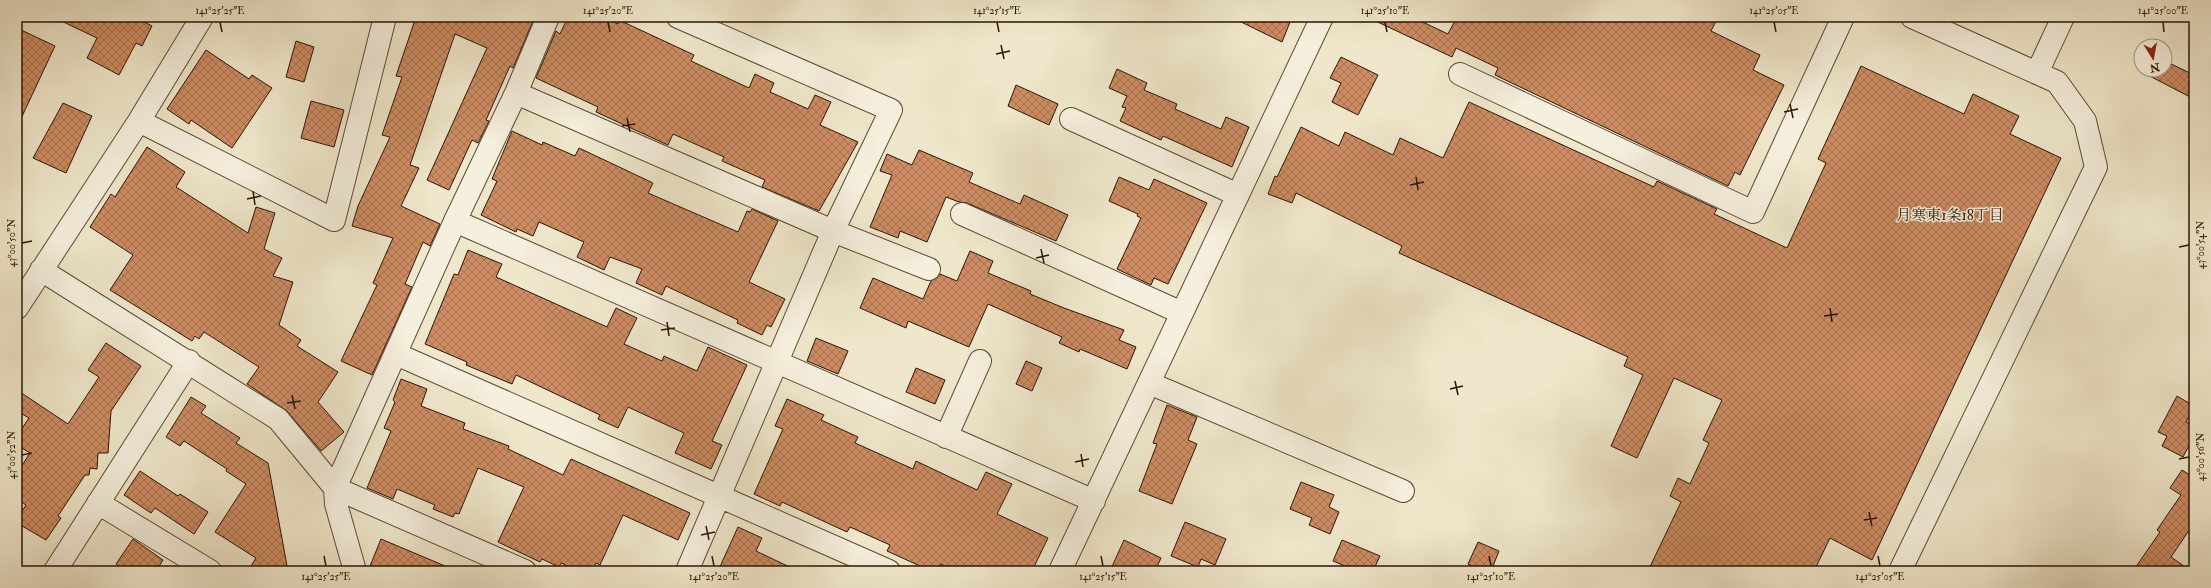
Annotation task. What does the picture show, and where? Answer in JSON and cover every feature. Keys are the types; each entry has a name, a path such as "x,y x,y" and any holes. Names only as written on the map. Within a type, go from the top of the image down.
{"street":[{"path":"17,308 139,121 202,17"},
{"path":"139,121 334,220 385,17"},
{"path":"355,571 336,504 335,488 456,221 516,93 548,17"},
{"path":"678,17 891,110 832,231 687,571"},
{"path":"1068,568 1094,501 1322,17"},
{"path":"1460,74 1753,212 1842,17"},
{"path":"1900,571 2096,167 2085,121 2057,82 1912,17"},
{"path":"2037,73 2063,17"},
{"path":"516,93 832,231 929,270"},
{"path":"1071,119 1238,194"},
{"path":"962,214 1182,313"},
{"path":"456,221 775,363 1094,501"},
{"path":"41,270 278,419 335,488 525,571"},
{"path":"396,354 889,571"},
{"path":"946,437 980,361"},
{"path":"54,571 189,362"},
{"path":"1149,383 1403,491"},
{"path":"98,503 210,571"}],"building":[{"path":"53,17 135,17 152,26 142,46 136,43 119,75 87,58 97,38"},
{"path":"416,17 525,17 533,21 513,68 510,66 486,120 489,121 478,143 472,140 449,190 427,180 487,48 455,34 410,165 419,168 401,206 440,224 430,246 423,242 405,284 412,287 372,375 341,361 377,285 373,283 393,238 352,226 358,206 390,137 382,135 402,77 396,76"},
{"path":"568,17 603,17 618,24 619,20 694,55 691,61 749,88 755,74 774,83 770,92 808,109 815,95 831,102 820,125 858,142 819,211 762,187 765,180 722,161 724,157 673,134 668,145 596,112 598,107 536,78 556,31 560,34"},
{"path":"1231,17 1292,17 1282,42"},
{"path":"1367,17 1412,17 1448,34 1457,17 1718,17 1711,31 1760,55 1753,70 1784,85 1740,175 1735,172 1728,186 1495,75 1498,68 1456,48 1452,57"},
{"path":"17,28 55,46 17,127"},
{"path":"296,41 314,47 304,82 286,77"},
{"path":"206,50 249,79 252,75 272,88 232,148 191,120 189,124 167,109"},
{"path":"1341,57 1378,75 1358,115 1332,102 1341,83 1330,78"},
{"path":"2173,65 2194,75 2194,99 2154,78 2173,78"},
{"path":"1861,66 1964,114 1973,94 2019,116 2010,134 2061,158 1872,560 1830,538 1814,571 1648,571 1681,502 1670,496 1678,478 1690,484 1709,443 1703,440 1722,400 1674,378 1637,458 1611,446 1643,375 1624,366 1628,357 1399,253 1402,246 1296,193 1292,203 1268,194 1275,176 1277,177 1301,127 1339,146 1345,132 1393,155 1400,138 1443,158 1469,102 1654,187 1657,181 1717,209 1714,214 1787,248 1826,163 1818,159"},
{"path":"1117,69 1147,83 1144,90 1177,104 1175,109 1221,129 1226,117 1249,127 1232,167 1163,136 1161,140 1120,121 1126,108 1122,107 1127,96 1109,88"},
{"path":"1016,85 1058,104 1049,125 1008,106"},
{"path":"311,101 344,110 334,147 301,138"},
{"path":"63,103 92,116 66,173 33,158"},
{"path":"512,131 542,145 543,142 575,156 579,148 653,183 648,193 738,232 747,211 750,212 752,209 778,221 749,282 785,299 771,327 767,325 762,335 737,323 738,320 666,286 662,295 636,283 642,269 610,257 604,270 577,257 584,242 539,222 533,236 517,229 516,232 481,215 497,181 492,179"},
{"path":"147,147 185,172 176,187 248,233 256,207 275,213 264,249 282,258 273,276 293,282 279,325 301,340 297,346 338,372 318,402 344,432 321,451 287,411 247,384 259,367 204,332 199,339 195,336 192,341 110,290 133,255 90,227 111,194 115,197"},
{"path":"919,150 973,173 969,182 1020,204 1024,195 1068,215 1056,241 967,203 959,202 946,197 927,242 900,231 898,238 870,227 892,175 880,171 887,154 912,165"},
{"path":"1119,177 1149,190 1154,179 1207,203 1168,284 1154,278 1151,285 1117,269 1141,218 1137,216 1138,214 1109,201"},
{"path":"468,250 502,264 496,277 607,327 616,308 637,318 624,344 662,361 664,356 697,371 708,347 747,365 712,441 722,445 711,469 675,453 684,433 628,407 618,428 598,419 600,415 516,375 512,384 466,365 467,362 425,344 454,274 458,275"},
{"path":"970,251 993,261 988,273 1031,291 1030,294 1124,330 1119,340 1136,347 1127,369 1080,349 1079,352 1059,343 1062,337 988,304 969,347 908,321 906,328 860,308 873,278 923,299 931,281 940,274 957,281"},
{"path":"816,338 848,351 838,374 807,361"},
{"path":"106,343 141,366 111,411 108,453 98,453 97,469 90,468 89,475 85,475 58,516 61,518 46,540 17,523 17,519 26,505 17,499 17,473 30,453 17,445 17,436 29,418 17,411 17,390 68,424 99,377 88,370"},
{"path":"1026,361 1042,368 1032,391 1016,384"},
{"path":"916,368 945,380 935,404 906,392"},
{"path":"401,379 427,389 421,406 465,423 463,429 509,446 508,449 563,475 571,459 690,513 678,540 623,515 600,565 596,563 592,571 579,571 561,563 559,567 542,559 540,562 498,542 524,487 478,468 459,514 455,513 453,517 433,509 435,505 397,489 393,499 367,488 391,431 384,428 395,402 393,400"},
{"path":"2177,396 2194,406 2186,422 2194,426 2194,436 2183,457 2162,446 2167,436 2158,432"},
{"path":"191,397 206,406 201,413 240,438 236,443 268,463 288,571 248,571 256,558 215,532 246,484 226,471 227,469 184,441 180,446 166,437"},
{"path":"787,399 824,415 821,420 858,437 855,443 913,469 916,461 977,490 986,472 1012,484 997,514 1048,538 1032,571 955,571 941,564 938,571 931,571 887,551 890,545 850,527 847,532 782,502 780,506 754,494 783,429 775,426"},
{"path":"1167,405 1197,417 1188,440 1197,444 1172,504 1139,491 1157,444 1153,443"},
{"path":"2182,470 2193,477 2194,475 2194,523 2171,557 2191,571 2133,571 2160,532 2157,530 2181,495 2170,488"},
{"path":"140,471 178,496 180,494 208,512 194,534 155,508 151,513 124,495"},
{"path":"1301,482 1334,495 1329,507 1339,512 1330,534 1309,525 1312,518 1290,509"},
{"path":"1185,522 1226,539 1215,565 1201,559 1198,567 1171,556"},
{"path":"738,527 762,538 756,551 798,571 718,571"},
{"path":"133,539 163,560 156,571 127,571 116,564"},
{"path":"381,539 457,571 368,571"},
{"path":"1124,540 1161,558 1155,571 1110,571"},
{"path":"1342,540 1380,556 1373,571 1357,571 1333,561"},
{"path":"1478,542 1499,551 1491,571 1484,571 1468,564"}],"district":[{"name":"月寒東1条18丁目","path":"1950,215"}]}
